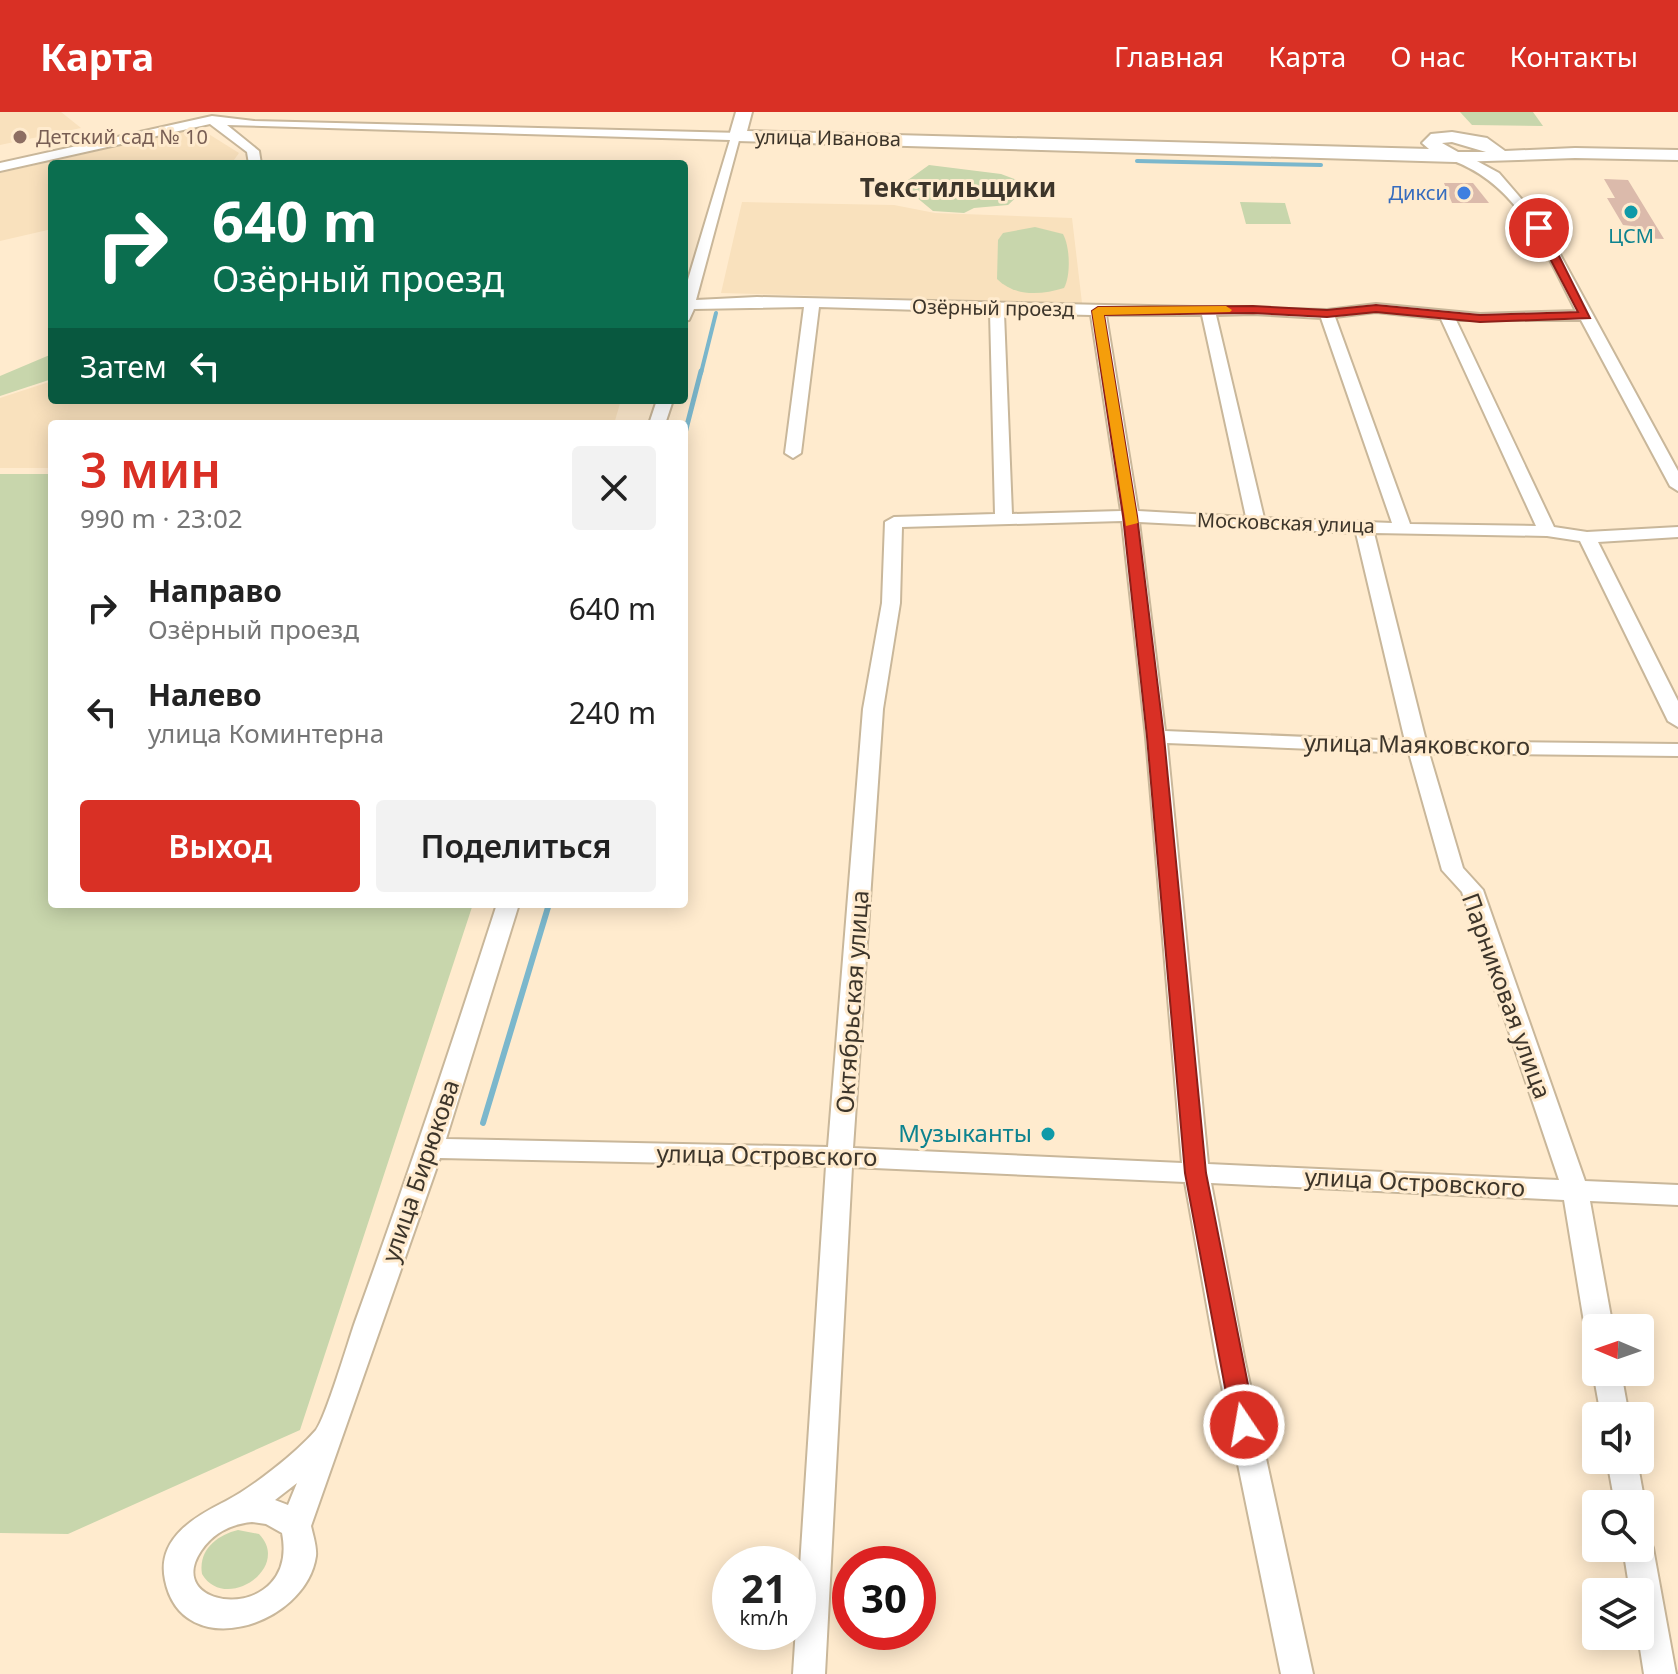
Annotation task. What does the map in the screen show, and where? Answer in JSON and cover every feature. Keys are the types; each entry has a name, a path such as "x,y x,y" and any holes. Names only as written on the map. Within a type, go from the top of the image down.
{"street":[{"path":"200,112 253,151 254,160"},
{"path":"688,301 744,112"},
{"path":"0,167 212,120"},
{"name":"улица Иванова","path":"212,120 254,125 1342,151 1450,156 1491,162 1569,153"},
{"path":"1439,130 1433,147 1450,156"},
{"path":"1342,151 1383,150 1439,130 1481,142 1569,153 1678,155"},
{"path":"1481,142 1497,151 1491,162 1539,228 1678,486"},
{"path":"793,453 812,303"},
{"name":"Озёрный проезд","path":"688,311 812,303 1327,314 1376,308 1447,316 1586,315"},
{"path":"997,308 1004,521"},
{"path":"1098,311 1130,516 1156,737 1196,1173 1231,1362 1297,1674"},
{"path":"1208,311 1256,522"},
{"path":"1327,314 1402,526"},
{"path":"1447,316 1547,531"},
{"name":"Московская улица","path":"894,522 1130,516 1364,528 1402,526 1547,531 1587,537 1678,532"},
{"name":"Октябрьская улица","path":"809,1674 873,709 891,603 894,522"},
{"name":"Парниковая улица","path":"1364,528 1417,747 1453,870 1472,890 1575,1190 1597,1314"},
{"path":"1587,537 1678,721"},
{"name":"улица Маяковского","path":"1156,737 1417,747 1678,750"},
{"name":"улица Бирюкова","path":"328,1436 285,1475 238,1509 216,1518 198,1532 181,1561 183,1591 195,1605 212,1613 240,1614 260,1608 290,1585 302,1560 303,1541 296,1526 431,1148 507,908"},
{"name":"улица Островского","path":"431,1148 841,1157 1678,1195"},
{"path":"238,1509 264,1508 281,1513 296,1526"},
{"path":"1640,1562 1660,1674"}],"shaded area":[{"name":"Детский сад № 10","path":"0,112 61,112 81,128 0,145"},
{"path":"199,128 239,153 234,160 57,160"},
{"path":"48,162 48,230 0,241 0,173"},
{"path":"742,202 894,205 935,213 1072,218 1082,303 721,293"},
{"path":"48,382 48,404 620,404 615,420 48,420 48,468 0,468 0,398"}],"green space":[{"path":"1460,112 1533,112 1543,126 1472,125"},
{"path":"929,165 1001,174 1017,180 1021,193 1008,205 974,208 964,213 933,211 910,192 908,180"},
{"path":"1240,202 1285,203 1291,224 1246,224"},
{"path":"1035,227 1063,234 1069,261 1064,288 1020,292 997,279 998,240 1003,233"},
{"path":"48,356 48,380 0,396 0,376"},
{"path":"0,474 48,474 48,908 472,908 300,1430 68,1534 0,1533"},
{"path":"238,1530 259,1534 267,1547 267,1560 262,1572 239,1587 225,1589 212,1585 202,1574 206,1551 216,1540"}],"building":[{"name":"ЦСМ","path":"1604,179 1628,180 1664,239 1639,238 1632,226 1623,225 1607,198 1615,198"},
{"name":"Дикси","path":"1444,183 1473,183 1489,203 1452,203"}],"waterway":[{"path":"1137,161 1321,165"},
{"path":"701,373 716,313"},
{"path":"688,421 701,371"},
{"path":"483,1123 548,908"}],"slow traffic":[{"path":"1131,523 1098,311 1226,310"}],"place":[{"name":"Детский сад № 10","path":"20,137"},
{"name":"Дикси","path":"1464,193"},
{"name":"ЦСМ","path":"1631,212"},
{"name":"Музыканты","path":"1048,1134"}],"district":[{"name":"Текстильщики","path":"958,188"}],"route":[{"path":"1244,1425 1196,1173 1156,737 1130,516 1098,311 1253,310 1327,314 1376,308 1480,318 1586,315 1539,228"}]}
